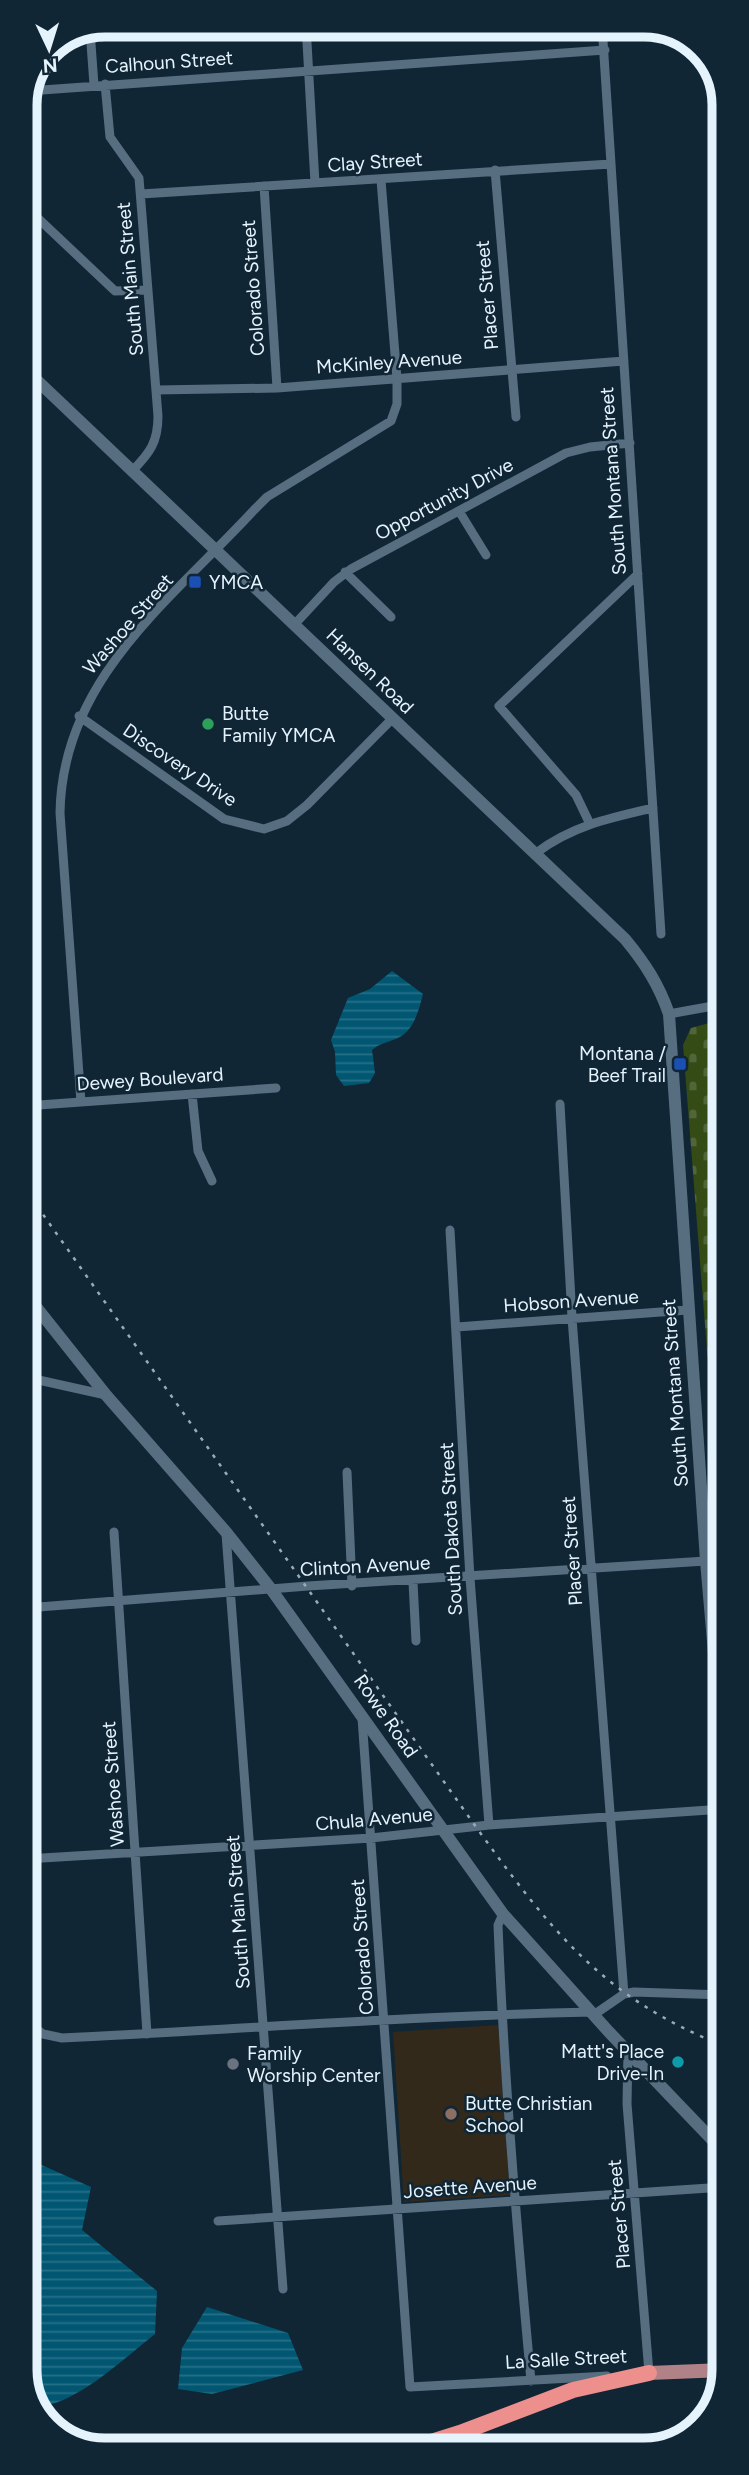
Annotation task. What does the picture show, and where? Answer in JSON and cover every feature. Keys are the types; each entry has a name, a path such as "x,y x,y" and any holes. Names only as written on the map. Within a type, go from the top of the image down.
{"highway":[{"path":"443,2438 573,2390 649,2373"}],"main road":[{"name":"La Salle Street","path":"649,2373 712,2370"}],"street":[{"path":"307,37 316,183"},
{"name":"South Montana Street","path":"603,37 661,934"},
{"path":"91,38 94,85"},
{"name":"Calhoun Street","path":"38,90 605,50"},
{"name":"South Main Street","path":"105,84 110,137 139,178 156,390 158,436 152,450 132,471"},
{"name":"Clay Street","path":"141,194 611,164"},
{"name":"Placer Street","path":"495,170 516,417"},
{"path":"217,550 267,497 391,421 397,404 397,379 381,180"},
{"name":"Colorado Street","path":"264,186 277,388"},
{"path":"37,217 115,291 147,290"},
{"name":"McKinley Avenue","path":"156,390 277,388 624,361"},
{"name":"Hansen Road","path":"37,380 625,939 647,964 669,1014"},
{"name":"Opportunity Drive","path":"294,625 345,572 566,453 590,447 630,443"},
{"path":"459,511 486,555"},
{"name":"Washoe Street","path":"81,1102 60,813 60,778 79,716 110,666 217,550"},
{"path":"345,572 391,617"},
{"path":"589,822 576,795 499,706 638,574"},
{"name":"Discovery Drive","path":"79,716 224,819 264,829 288,821 307,806 391,719"},
{"path":"536,853 589,822 653,808"},
{"path":"669,1014 712,1005"},
{"name":"South Montana Street","path":"669,1014 712,1630"},
{"name":"Dewey Boulevard","path":"37,1105 276,1088"},
{"path":"192,1094 198,1152 212,1181"},
{"name":"Placer Street","path":"560,1104 572,1318 624,1994"},
{"name":"South Dakota Street","path":"450,1230 470,1578 489,1825"},
{"name":"Rowe Road","path":"37,1308 106,1395 226,1532 271,1589 503,1914 712,2139"},
{"name":"Hobson Avenue","path":"457,1327 688,1310"},
{"path":"37,1379 106,1395"},
{"path":"347,1472 352,1586"},
{"name":"Washoe Street","path":"114,1532 147,2034"},
{"name":"South Main Street","path":"226,1532 283,2289"},
{"name":"Clinton Avenue","path":"37,1607 271,1589 352,1586 706,1561"},
{"path":"413,1582 416,1641"},
{"name":"Colorado Street","path":"362,1715 410,2387"},
{"name":"Chula Avenue","path":"37,1858 371,1838 489,1825 712,1810"},
{"path":"503,1914 498,1924 502,2014 514,2201 531,2381"},
{"path":"37,2029 43,2034 62,2038 264,2029 385,2019 594,2013 624,1994 634,1992 712,1995"},
{"name":"Placer Street","path":"628,2051 627,2104 649,2373"},
{"name":"Josette Avenue","path":"218,2221 712,2188"},
{"name":"La Salle Street","path":"410,2387 649,2373"}],"shaded area":[{"name":"Butte Christian School","path":"498,2025 510,2195 404,2202 393,2032"}],"green space":[{"path":"712,1022 712,1414 683,1045 691,1028"}],"water":[{"path":"392,971 423,994 417,1015 410,1028 400,1037 372,1050 375,1073 369,1083 344,1086 336,1075 335,1052 331,1040 348,998 370,989"},
{"path":"37,2163 91,2187 82,2230 157,2291 155,2334 84,2389 47,2405 42,2397 37,2371"},
{"path":"207,2307 288,2333 303,2370 212,2394 178,2389 182,2348"}],"railway":[{"path":"37,1206 529,1898 582,1957 611,1983 644,2006 712,2041"}],"place":[{"name":"YMCA","path":"195,582"},
{"name":"Butte Family YMCA","path":"208,724"},
{"name":"Montana / Beef Trail","path":"680,1064"},
{"name":"Matt's Place Drive-In","path":"678,2062"},
{"name":"Family Worship Center","path":"233,2064"},
{"name":"Butte Christian School","path":"451,2114"}]}
